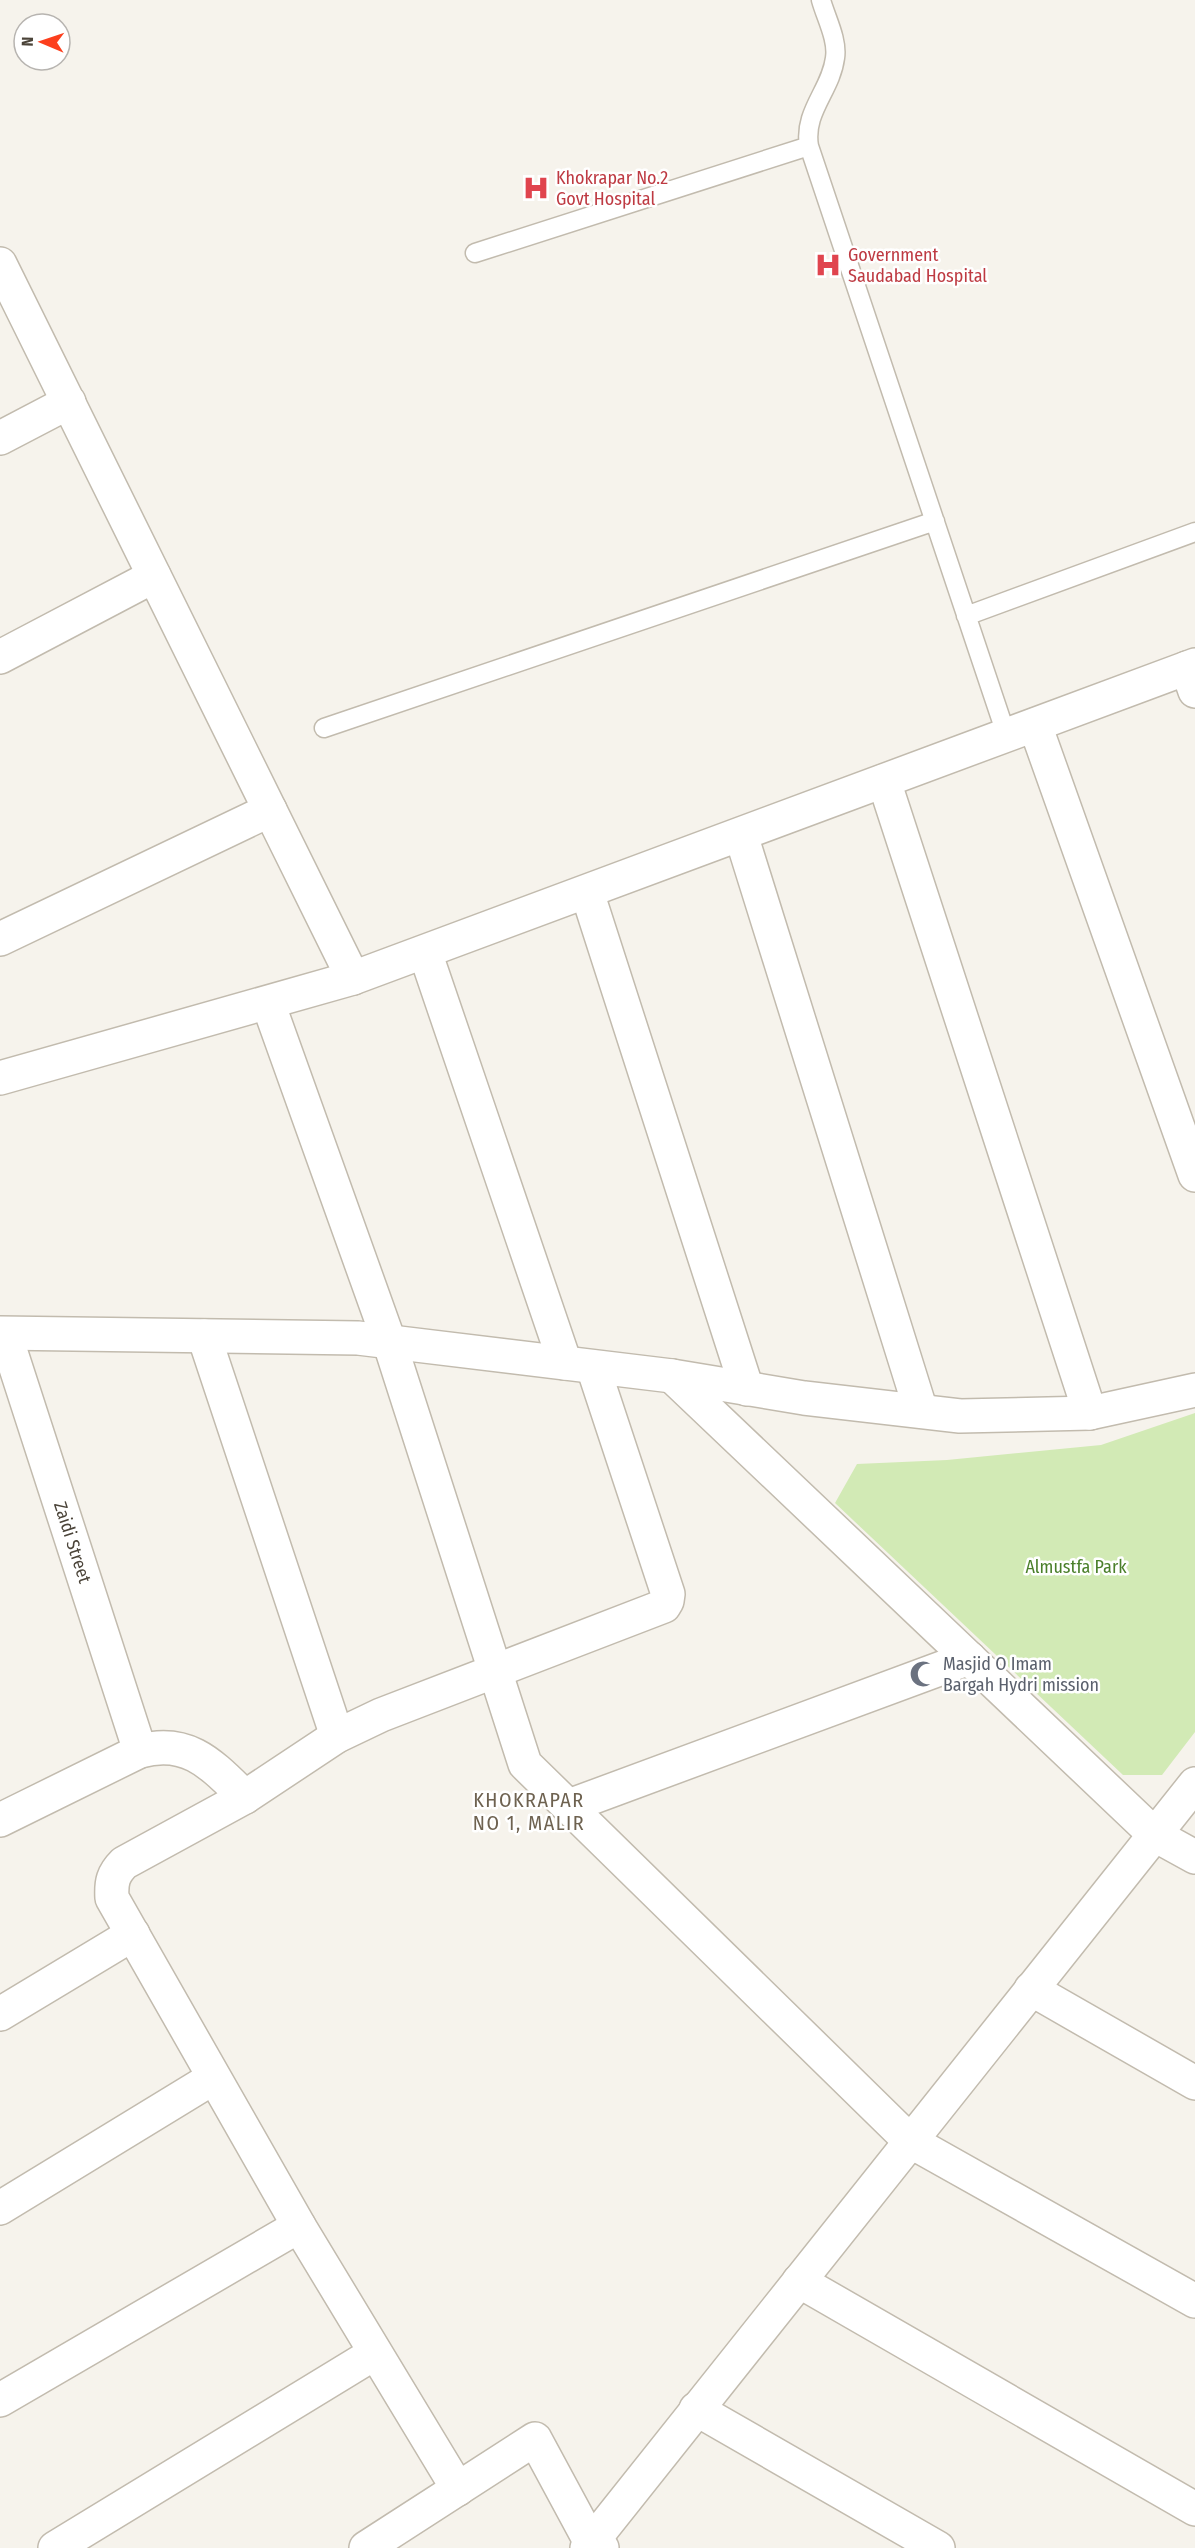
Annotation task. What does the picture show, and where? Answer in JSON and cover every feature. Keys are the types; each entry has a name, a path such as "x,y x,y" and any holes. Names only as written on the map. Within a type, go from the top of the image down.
{"street":[{"path":"0,264 353,978"},
{"path":"0,438 69,402"},
{"path":"0,657 154,576"},
{"path":"0,1078 353,978 1021,730 1192,675"},
{"path":"1021,730 1195,1175"},
{"path":"884,781 1090,1413"},
{"path":"0,939 270,810"},
{"path":"741,835 921,1411"},
{"path":"587,892 747,1389"},
{"path":"425,952 579,1365 668,1594 667,1601 664,1606 381,1715 337,1736 245,1797 124,1863 115,1873 111,1884 112,1898 213,2078 375,2354 458,2489"},
{"path":"268,1003 389,1341 525,1764 910,2141 1195,2301"},
{"path":"2,1333 358,1338 672,1376 747,1389 960,1416 1090,1413 1195,1390"},
{"name":"Zaidi Street","path":"2,1333 140,1751"},
{"path":"204,1336 337,1736"},
{"path":"672,1376 1155,1834 1195,1857"},
{"path":"569,1806 969,1658"},
{"path":"0,1820 140,1751 160,1746 180,1748 208,1762 245,1797"},
{"path":"366,2548 535,2439 593,2546 696,2409 1195,1784"},
{"path":"0,2014 133,1934"},
{"path":"1031,1989 1195,2083"},
{"path":"0,2208 213,2078"},
{"path":"0,2400 299,2226"},
{"path":"799,2281 1195,2509"},
{"path":"55,2548 375,2354"},
{"path":"696,2409 938,2548"}],"lane":[{"path":"821,0 836,47 835,60 808,122 809,146 966,616 1021,730"},
{"path":"476,253 809,146"},
{"path":"324,728 935,521"},
{"path":"966,616 1195,532"}],"green space":[{"name":"Almustfa Park","path":"1195,1413 1195,1732 1162,1775 1123,1775 835,1503 857,1464 947,1460 1101,1445"}],"place":[{"name":"Khokrapar No.2 Govt Hospital","path":"536,188"},
{"name":"Government Saudabad Hospital","path":"828,265"},
{"name":"Masjid O Imam Bargah Hydri mission","path":"923,1674"}],"district":[{"name":"KHOKRAPAR NO 1, MALIR","path":"529,1812"}]}
